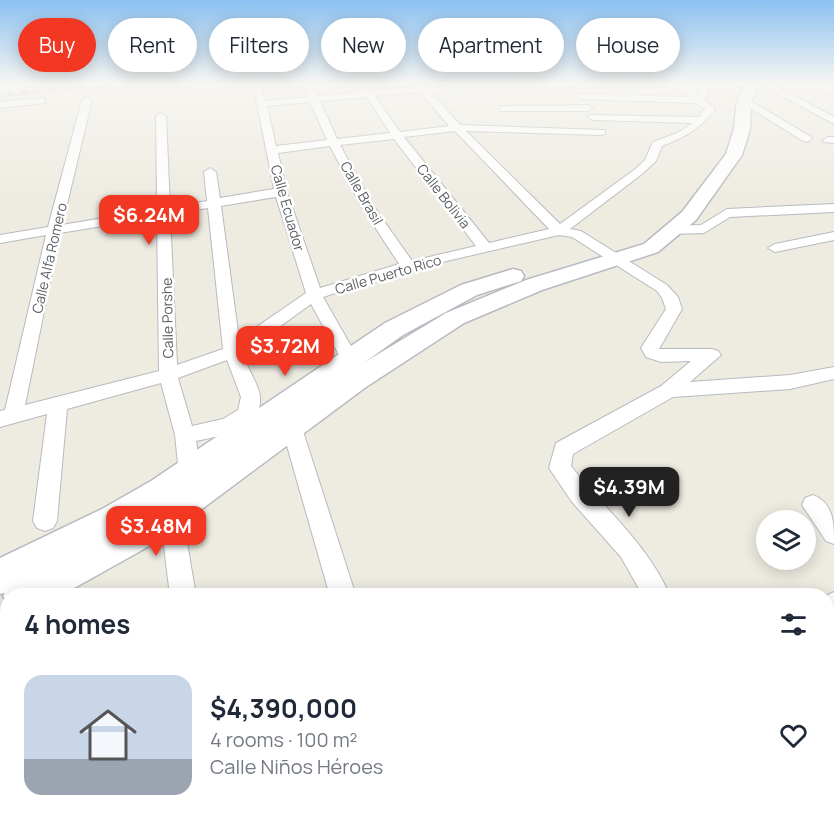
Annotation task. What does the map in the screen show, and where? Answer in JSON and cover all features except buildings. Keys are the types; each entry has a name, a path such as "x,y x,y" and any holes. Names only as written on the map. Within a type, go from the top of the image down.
{"main road":[{"path":"690,186 723,140 726,122"},
{"path":"0,577 114,520 190,473 245,424 350,360 394,330 469,290 609,253 651,248 688,216 734,155 742,129 742,122"},
{"path":"37,588 132,538 171,513 356,380 454,318 609,253 643,232 669,210"}],"street":[{"name":"Calle Alfa Romero","path":"6,418 81,122"},
{"name":"Calle Porshe","path":"161,122 168,375 185,435 190,473"},
{"name":"Calle Ecuador","path":"266,122 281,192 314,295 350,360"},
{"name":"Calle Brasil","path":"324,122 366,204 408,266"},
{"name":"Calle Bolivia","path":"388,122 485,248"},
{"path":"452,122 559,231 573,232 609,253 662,288 670,297 674,309 650,348 652,353 661,356 712,355 669,390 563,449 560,468 580,495 629,549 652,588"},
{"path":"506,122 507,129"},
{"path":"272,150 457,128 601,132 596,122"},
{"path":"559,231 638,172 650,161 657,144 687,133 699,122"},
{"path":"785,122 807,139"},
{"path":"185,435 232,424 245,424 251,397 232,352 210,172"},
{"path":"0,239 281,192"},
{"path":"671,230 704,229 727,213 834,208"},
{"name":"Calle Puerto Rico","path":"6,418 168,375 232,352 314,295 408,266 559,231"},
{"path":"775,248 834,236"},
{"path":"669,390 790,382 834,373"},
{"path":"45,521 58,404"},
{"path":"291,425 341,588"},
{"path":"813,505 834,533"},
{"path":"171,513 182,588"}]}
